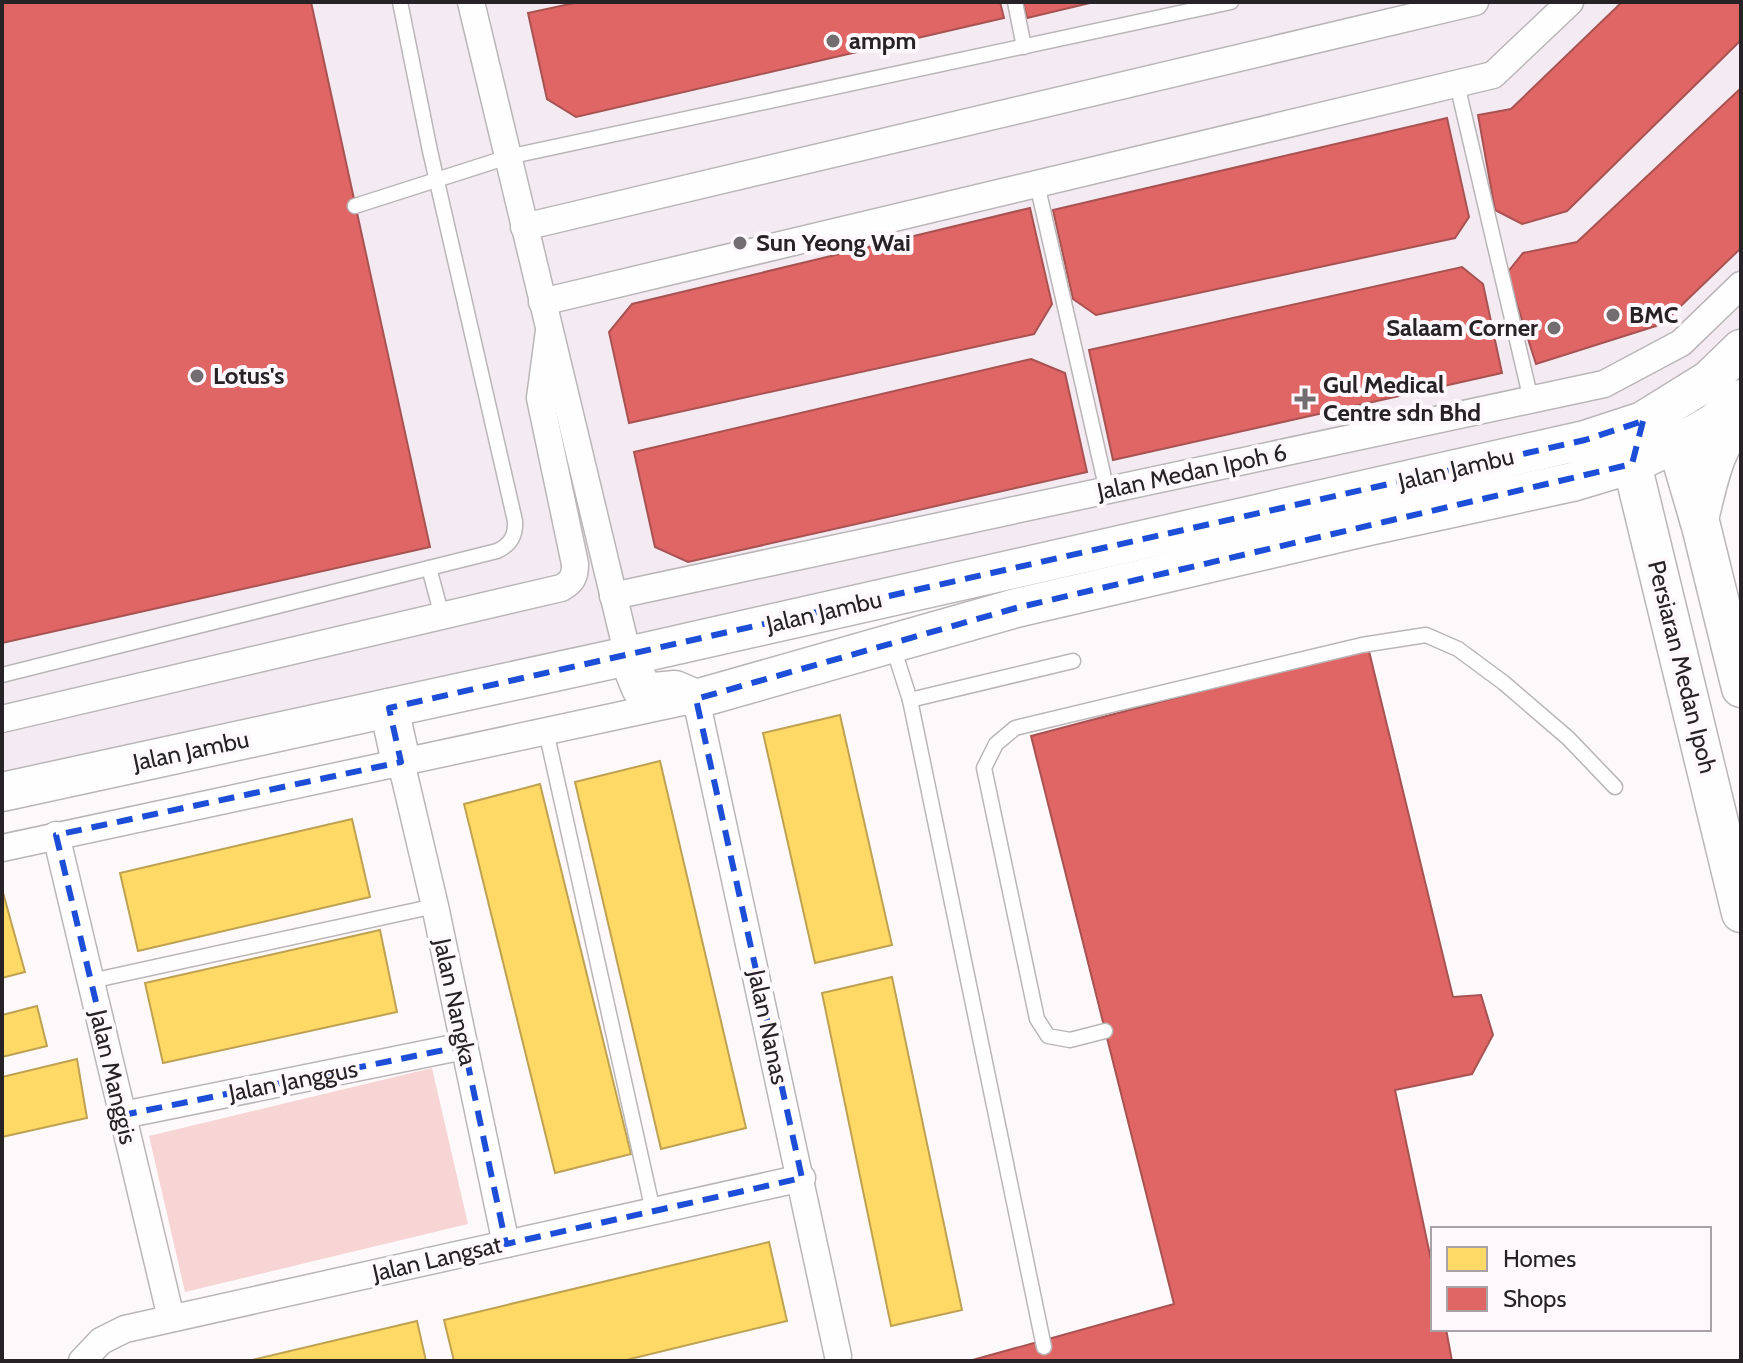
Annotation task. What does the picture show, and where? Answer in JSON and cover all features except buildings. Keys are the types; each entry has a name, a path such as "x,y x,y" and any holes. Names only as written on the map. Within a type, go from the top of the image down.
{"street":[{"path":"471,2 628,656 641,688 655,692 675,690 696,699"},
{"path":"524,227 1475,2"},
{"path":"542,302 1493,75 1570,2"},
{"name":"Jalan Medan Ipoh 6","path":"613,596 1604,384 1681,343 1741,285"},
{"path":"2,719 561,588 569,583 575,574 575,564 540,398 549,331"},
{"name":"Jalan Jambu","path":"2,792 628,656 1569,443 1643,421 1709,380 1741,349"},
{"path":"1699,519 1716,455 1740,406"},
{"name":"Jalan Jambu","path":"2,848 696,699 1016,608 1349,530 1572,482 1632,464 1714,423 1740,406"},
{"path":"1643,421 1676,441 1741,688"},
{"name":"Persiaran Medan Ipoh","path":"1643,421 1632,464 1741,913"},
{"name":"Jalan Nanas","path":"696,699 802,1178 838,1356"},
{"path":"389,708 401,762"},
{"name":"Jalan Nangka","path":"401,762 435,906 506,1244"},
{"name":"Jalan Manggis","path":"56,835 171,1318"},
{"name":"Jalan Janggus","path":"123,1115 464,1046"},
{"name":"Jalan Langsat","path":"82,1361 113,1333 171,1318 802,1178"}],"lane":[{"path":"2,675 497,551 505,547 516,531 436,178 400,2"},
{"path":"1015,2 1024,47"},
{"path":"355,206 508,157 1231,2"},
{"path":"1457,84 1531,400"},
{"path":"1037,184 1107,491"},
{"path":"429,568 442,616"},
{"path":"1105,1031 1070,1040 1048,1036 1037,1019 984,768 996,744 1015,728 1379,643 1426,635 1458,649 1504,683 1568,738 1615,787"},
{"path":"892,643 910,700 1044,1347"},
{"path":"910,700 1073,661"},
{"path":"546,731 653,1211"},
{"path":"91,981 435,906"}],"highlighted area":[{"path":"1643,421 1632,464 1016,608 696,699 802,1178 506,1244 464,1046 123,1115 56,835 401,762 389,708 1585,440"}],"shaded area":[{"path":"2,2 1741,2 1741,360 1692,408 2,784"},
{"path":"432,1068 468,1224 185,1292 149,1136"}],"place":[{"name":"ampm","path":"833,41"},
{"name":"Sun Yeong Wai","path":"740,243"},
{"name":"BMC","path":"1613,315"},
{"name":"Salaam Corner","path":"1554,328"},
{"name":"Lotus's","path":"197,376"},
{"name":"Gul Medical Centre sdn Bhd","path":"1305,399"}]}
